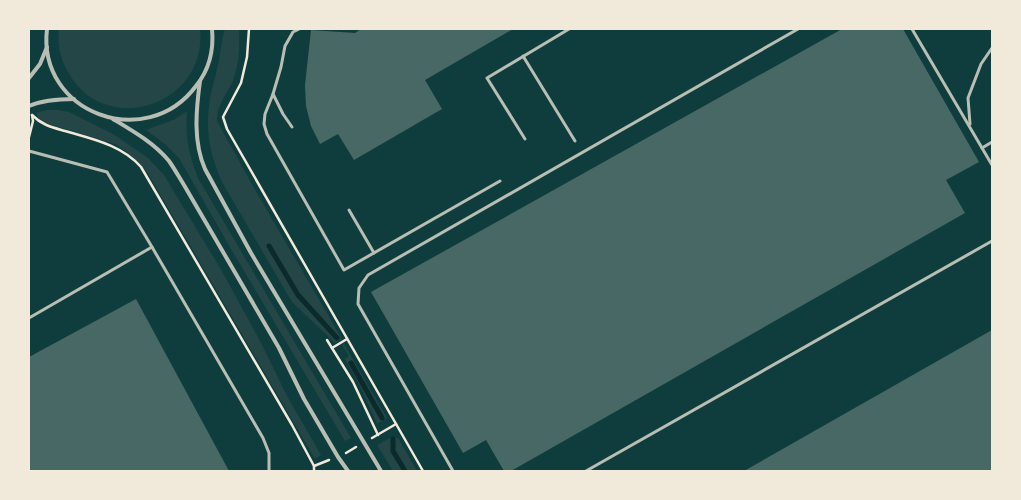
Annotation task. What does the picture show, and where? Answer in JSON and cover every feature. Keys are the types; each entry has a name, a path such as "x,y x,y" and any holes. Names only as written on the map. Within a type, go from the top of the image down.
{"street":[{"path":"47,29 47,47 53,70 58,81 74,99 99,115 113,119 136,120 147,119 163,114 177,106 186,98 200,81 206,70 210,58 213,30"},
{"path":"29,78 40,64 47,47"},
{"path":"200,81 197,139 200,158 205,169 251,253 381,471"},
{"path":"29,106 39,102 74,99"},
{"path":"113,119 136,133 152,145 169,161 279,348 304,399 338,457 348,471"}],"lane":[{"path":"299,29 293,32 285,46 274,94 265,114 264,124 267,134 344,270 500,181"},
{"path":"525,138 487,78 570,29"},
{"path":"453,471 358,304 359,288 368,276 798,29"},
{"path":"912,29 992,165"},
{"path":"970,126 968,98 982,64 992,48"},
{"path":"523,56 575,140"},
{"path":"274,94 292,127"},
{"path":"982,148 992,142"},
{"path":"29,151 108,172 263,438 269,453 269,471"},
{"path":"349,210 374,253"},
{"path":"586,471 992,241"},
{"path":"29,318 152,248"}],"path":[{"path":"249,29 247,57 241,82 223,117 226,129 423,471"},
{"path":"29,137 33,121 32,114 44,125 115,147 137,163 191,251 288,418 314,466 314,471"},
{"path":"332,348 348,339"},
{"path":"327,340 353,382 378,435"}],"shaded area":[{"path":"59,29 200,29 198,56 188,78 171,94 150,105 127,108 104,104 83,91 67,70 58,40"},
{"path":"225,29 239,29 239,54 234,78 221,104 217,115 217,121 254,188 342,339 335,343 292,302 222,182 214,161 209,141 208,121 211,94"},
{"path":"47,110 69,112 113,134 148,158 164,175 223,273 261,343 287,396 321,455 315,459 147,172 132,156 115,144 48,124 39,119 36,113"},
{"path":"186,112 188,146 198,178 351,438 345,441 179,158 165,144 146,130 173,120"},
{"path":"344,344 387,418 377,424 360,386 345,359 349,356 342,345"},
{"path":"395,437 398,438 417,471 393,471 377,445"}],"building":[{"path":"361,29 513,29 425,80 442,109 354,160 338,134 320,144 311,126 306,106 305,85 311,30 355,33"},
{"path":"842,29 903,29 979,162 946,180 965,213 511,471 504,471 486,440 463,453 371,292"},
{"path":"136,299 229,471 29,471 29,357"},
{"path":"992,330 992,471 744,471"}],"waterway":[{"path":"269,246 298,295 337,338"},
{"path":"351,363 382,418"},
{"path":"393,439 393,451 405,471"}]}
